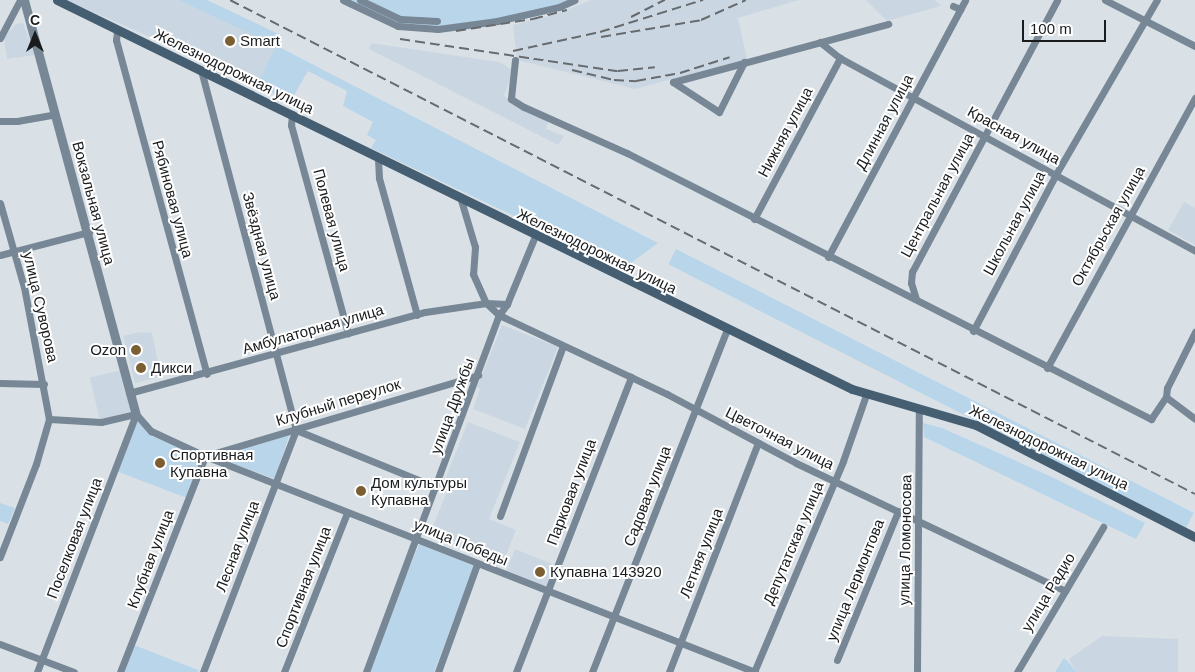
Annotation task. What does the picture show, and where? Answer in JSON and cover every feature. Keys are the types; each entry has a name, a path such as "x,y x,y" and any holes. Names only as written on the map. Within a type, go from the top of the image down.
{"main road":[{"name":"Железнодорожная улица","path":"57,0 117,31 292,114 378,159 726,330 866,395 976,425 1133,503 1195,537"}],"street":[{"path":"0,38 22,0"},
{"name":"Вокзальная улица","path":"22,0 89,232 129,393 136,414"},
{"path":"343,0 398,26 438,28 497,21 559,7 575,0"},
{"path":"360,0 400,19 437,21"},
{"name":"Длинная улица","path":"828,257 913,97 956,7 965,0"},
{"name":"Центральная улица","path":"916,299 911,283 912,272 1057,0"},
{"path":"1105,0 1195,46"},
{"name":"Школьная улица","path":"973,331 1056,174 1157,0"},
{"path":"744,62 719,112 673,82 744,62 888,24"},
{"name":"Рябиновая улица","path":"117,31 116,40 207,374"},
{"name":"Красная улица","path":"820,42 840,58 985,134 1195,251"},
{"name":"Нижняя улица","path":"754,219 840,58"},
{"path":"515,60 510,99 628,153 828,257 916,299 973,331 1151,419 1166,397 1167,388 1195,332"},
{"name":"Звёздная улица","path":"201,70 296,428"},
{"name":"Октябрьская улица","path":"1047,368 1195,98"},
{"path":"0,121 17,121 56,114"},
{"name":"Полевая улица","path":"292,114 291,125 348,333"},
{"path":"378,159 379,178 416,315"},
{"path":"462,200 475,247 473,274 486,303"},
{"name":"улица Суворова","path":"0,203 14,252 44,384 48,419"},
{"path":"0,255 89,232"},
{"name":"улица Дружбы","path":"366,672 418,539 499,315 507,304 535,236"},
{"name":"Амбулаторная улица","path":"129,393 207,374 416,315 486,303 507,304"},
{"name":"Цветочная улица","path":"486,303 499,315 631,377 835,481 1065,591"},
{"name":"Садовая улица","path":"592,672 726,330"},
{"path":"500,516 563,346"},
{"name":"Клубный переулок","path":"205,456 478,375"},
{"name":"Парковая улица","path":"516,672 631,377"},
{"path":"0,383 44,384"},
{"name":"Депутатская улица","path":"754,672 835,481 866,395"},
{"path":"1166,397 1195,419"},
{"name":"улица Ломоносова","path":"917,672 920,520 919,409"},
{"path":"0,557 36,464 48,419 101,422 136,414"},
{"name":"улица Победы","path":"136,414 151,431 205,456 754,672"},
{"name":"Поселковая улица","path":"37,672 136,414"},
{"path":"296,428 436,487"},
{"name":"Лесная улица","path":"203,672 296,428"},
{"name":"Летняя улица","path":"669,672 758,443"},
{"name":"Клубная улица","path":"120,672 205,456"},
{"name":"улица Лермонтова","path":"837,660 898,510"},
{"name":"Спортивная улица","path":"284,672 347,513"},
{"name":"улица Радио","path":"1017,672 1103,527"},
{"path":"438,672 477,564"},
{"path":"0,644 74,672"}],"shaded area":[{"path":"66,0 181,0 277,46 257,85 186,46 192,33 182,51"},
{"path":"179,0 207,0 283,36 277,46 658,243 624,268 371,148 376,140 367,135 373,122 343,106 347,91 308,71 290,102 257,85 276,46"},
{"path":"343,0 575,0 559,7 438,29 398,26"},
{"path":"591,0 799,0 738,18 747,59 635,89 517,60 513,25 556,14"},
{"path":"866,0 935,0 941,6 887,21"},
{"path":"23,23 35,55 7,59 4,38 16,24"},
{"path":"371,43 499,62 513,70 504,96 549,120 546,129 564,136 558,145 369,49"},
{"path":"1184,202 1195,208 1195,245 1168,230"},
{"path":"676,249 1194,513 1186,528 668,264"},
{"path":"502,325 558,347 525,429 473,409 480,389 477,387"},
{"path":"140,332 152,333 161,377 135,383 123,336"},
{"path":"122,370 132,412 100,419 90,377"},
{"name":"Спортивная Купавна","path":"136,419 151,436 204,456 187,498 116,471"},
{"path":"468,422 520,442 489,519 516,530 502,565 429,536 450,484 444,482"},
{"path":"923,423 942,428 1052,477 1145,523 1136,539 924,437"},
{"path":"290,433 275,479 213,456"},
{"path":"0,503 15,508 8,524 0,521"},
{"path":"419,544 474,566 434,672 368,672"},
{"path":"515,549 555,565 545,589 505,573"},
{"path":"1102,636 1178,639 1178,672 1076,672 1069,659"},
{"path":"134,645 198,670 198,672 124,672"},
{"path":"1064,658 1070,664 1076,672 1055,672"}],"railway":[{"path":"230,0 1195,494"},
{"path":"631,17 665,0"},
{"path":"513,51 600,32 703,0"},
{"path":"601,37 701,20 746,0"},
{"path":"456,31 533,19 567,10"},
{"path":"400,39 618,71 655,67"},
{"path":"572,70 614,80 636,81 680,73 730,57"}],"place":[{"name":"Smart","path":"230,41"},
{"name":"Ozon","path":"136,350"},
{"name":"Дикси","path":"141,368"},
{"name":"Спортивная Купавна","path":"160,463"},
{"name":"Дом культуры Купавна","path":"361,491"},
{"name":"Купавна 143920","path":"540,572"}]}
